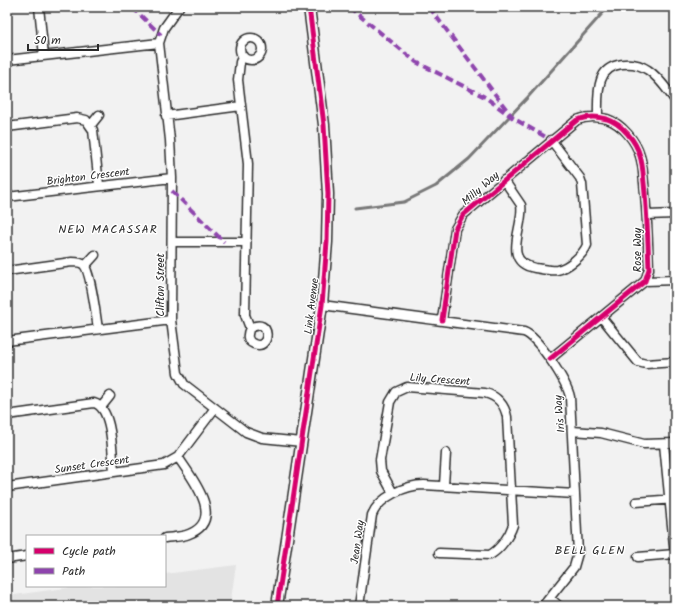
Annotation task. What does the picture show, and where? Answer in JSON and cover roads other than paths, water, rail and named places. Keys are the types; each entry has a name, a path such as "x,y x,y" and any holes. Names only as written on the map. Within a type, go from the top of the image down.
{"street":[{"path":"39,7 44,56"},
{"name":"Clifton Street","path":"179,7 164,28 159,43 172,178 171,320 180,378 187,387 246,432 254,436 302,442"},
{"name":"Link Avenue","path":"277,606 322,305 327,242 328,187 324,125 309,7"},
{"path":"7,60 159,43"},
{"path":"243,56 240,62 238,80 248,164 245,314 250,328"},
{"path":"598,117 602,78 606,70 617,64 639,66 648,70 675,100"},
{"path":"166,116 241,106"},
{"path":"91,125 99,115"},
{"name":"Milly Way","path":"442,320 456,225 463,215 551,140 577,120 588,117 598,117"},
{"name":"Rose Way","path":"550,360 645,281 649,269 647,215 638,151 631,138 616,123 598,117"},
{"path":"7,127 77,118 86,120 91,125 94,136 99,185"},
{"path":"504,180 521,205 516,248 517,256 522,263 527,266 557,270 575,259 587,245 582,184 580,178 551,140"},
{"name":"Brighton Crescent","path":"7,197 99,185 172,178"},
{"path":"647,215 675,214"},
{"path":"172,242 246,242"},
{"path":"85,266 95,255"},
{"path":"7,271 72,262 81,263 85,266 90,282 98,329"},
{"path":"645,281 675,280"},
{"name":"Iris Way","path":"322,305 442,320 528,333 550,360 569,390 577,560 571,572 543,606"},
{"path":"602,318 638,362 646,364 675,362"},
{"path":"7,341 171,320"},
{"name":"Lily Crescent","path":"393,493 381,471 380,460 390,402 396,392 407,387 485,393 499,400 504,407 507,417 513,525 504,542 494,553 485,556 439,553"},
{"path":"102,406 110,396"},
{"path":"7,415 94,403 102,406 108,422 114,471"},
{"name":"Sunset Crescent","path":"7,487 114,471 159,467 178,456 215,408"},
{"path":"572,431 612,435 644,444 675,443"},
{"path":"638,557 675,555 673,499 664,444"},
{"path":"444,485 446,453"},
{"path":"166,538 184,536 194,532 202,524 206,515 206,505 202,496 178,456"},
{"name":"Jean Way","path":"358,606 372,515 377,507 393,493 416,485 444,485 575,494"},
{"path":"636,502 673,499"},
{"path":"7,558 26,556"},
{"path":"550,598 560,606"}],"waterway":[{"path":"355,208 404,202 436,186 469,159 528,97 608,7"}],"district":[{"name":"NEW MACASSAR","path":"108,229"},
{"name":"BELL GLEN","path":"590,550"}]}
